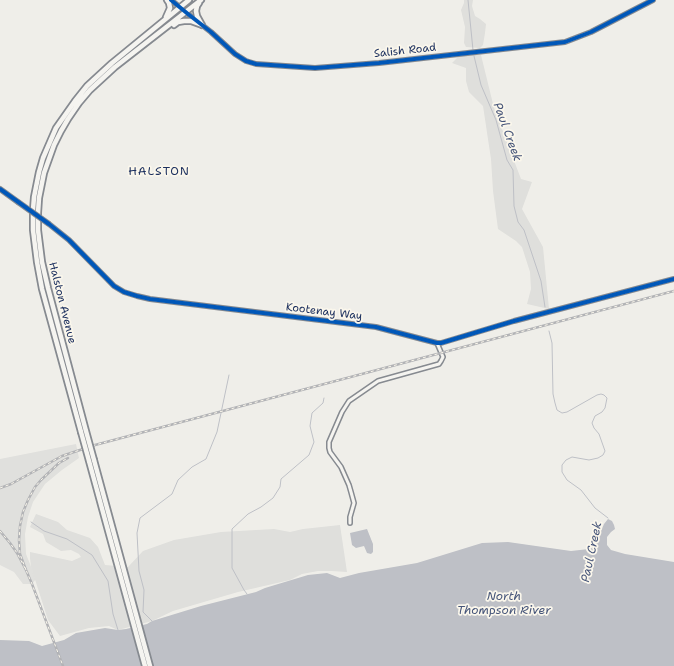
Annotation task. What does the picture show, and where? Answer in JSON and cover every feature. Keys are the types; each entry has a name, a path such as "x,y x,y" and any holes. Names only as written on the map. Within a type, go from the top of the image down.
{"main road":[{"path":"164,19 170,8 167,0"},
{"name":"Halston Avenue","path":"145,666 92,460 42,289 33,230 33,210 36,185 43,158 60,122 74,100 98,75 164,19 189,0"},
{"path":"202,0 197,6 196,11 202,25"},
{"name":"Halston Avenue","path":"84,432 42,262 38,230 38,213 41,186 48,160 68,119 78,103 90,90 115,67 202,0"},
{"path":"164,30 178,22 184,21 191,21 202,25"},
{"name":"Halston Avenue","path":"116,550 150,666"}],"street":[{"name":"Salish Road","path":"171,0 211,32 235,54 246,61 251,63 315,68 565,42 592,32 653,0"},
{"name":"Kootenay Way","path":"0,190 49,224 69,240 114,286 124,292 150,299 376,327 437,343"},
{"path":"350,523 354,503 351,492 341,467 330,452 329,448 329,442 342,412 349,401 378,381 439,364 443,357 437,343 674,279"}],"shaded area":[{"path":"464,0 473,0 472,6 475,16 486,24 483,45 480,48 466,47 464,43 465,27 461,10"},
{"path":"460,55 481,55 494,108 521,179 532,182 522,209 543,247 549,309 527,304 531,289 530,272 522,247 498,229 491,159 483,106 469,92 466,81 466,68 452,63"},
{"path":"76,444 79,458 45,484 33,502 28,517 25,534 26,554 36,579 32,584 23,584 14,572 0,565 0,459"},
{"path":"36,514 58,522 67,530 90,538 98,547 105,565 128,567 143,551 174,540 221,532 274,529 290,532 340,525 347,572 318,571 302,574 290,580 238,592 173,611 152,621 118,630 109,626 89,628 60,636 48,620 31,567 30,552 72,561 81,557 79,554 71,550 61,551 46,542 43,534 30,527"}],"water":[{"name":"North Thompson River","path":"608,519 612,521 615,529 607,537 607,545 611,550 625,554 674,562 674,666 0,666 0,640 29,641 42,646 64,640 76,633 105,628 118,630 126,629 147,624 152,621 201,606 256,592 308,575 327,573 340,578 359,573 417,563 482,543 508,542 571,551 589,549 595,546 604,524"},
{"path":"367,529 373,544 373,552 371,554 367,553 364,546 356,548 352,545 350,533"}],"waterway":[{"name":"Paul Creek","path":"468,0 473,50"},
{"name":"Paul Creek","path":"474,56 481,85 496,120 507,160 513,170 514,206 518,222 524,230 541,281 545,307"},
{"name":"Paul Creek","path":"549,331 552,343 553,394 557,410 562,413 567,412 601,394 607,398 605,408 602,412 595,416 592,423 599,434 605,451 603,455 589,460 572,457 566,460 562,465 562,472 567,480 581,490 595,508 608,518"},
{"path":"152,621 143,612 144,590 139,571 137,533 140,518 172,494 178,480 192,467 206,459 217,432 229,375"},
{"path":"247,594 232,568 232,529 248,514 273,498 280,487 281,479 309,455 314,442 310,426 312,413 323,403 324,398"},
{"path":"31,522 44,531 67,539 92,555 108,581 113,614 118,630"}],"railway":[{"path":"0,488 11,484 62,456 95,445 674,291"},
{"path":"26,570 20,554 19,540 23,512 35,487 59,463 68,458"},
{"path":"0,531 17,553 26,570 63,666"}],"cycle path":[{"path":"171,0 211,32 235,54 246,61 256,64 315,68 379,63 565,42 591,32 653,0"},
{"path":"0,189 69,240 114,286 124,292 150,299 376,327 437,343 674,279"}],"district":[{"name":"HALSTON","path":"159,172"}]}
